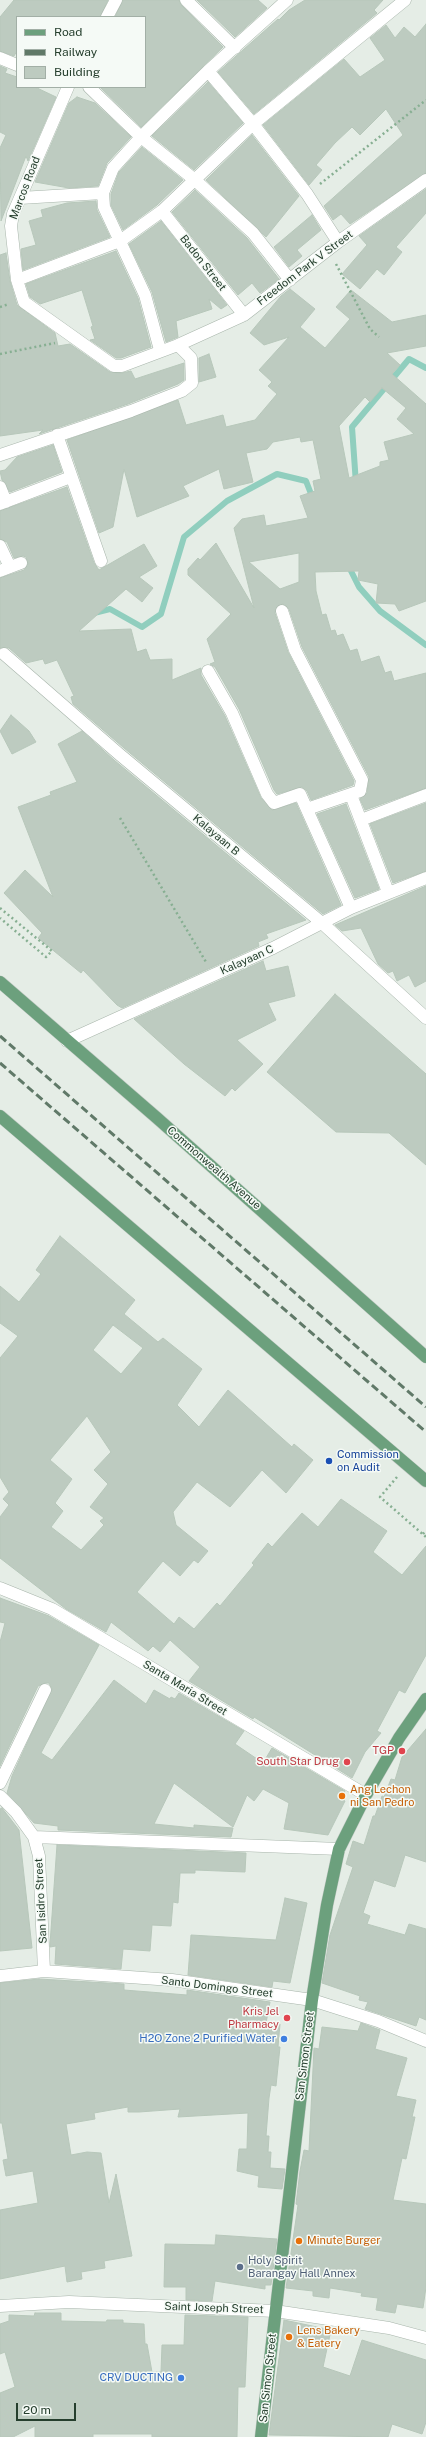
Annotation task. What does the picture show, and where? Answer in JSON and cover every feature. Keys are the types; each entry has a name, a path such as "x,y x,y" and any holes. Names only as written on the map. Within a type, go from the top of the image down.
{"main road":[{"name":"Commonwealth Avenue","path":"0,982 157,1118 426,1357"},
{"path":"0,1116 426,1481"},
{"name":"San Simon Street","path":"261,2437 312,2000 327,1905 339,1849 366,1795 399,1738 426,1699"}],"street":[{"path":"108,16 116,0"},
{"path":"186,0 235,48"},
{"path":"17,280 120,241 162,211 253,124 406,0"},
{"path":"160,350 140,282 104,207 103,193 113,168 141,137 208,71 235,48 279,3"},
{"path":"0,58 16,65"},
{"path":"208,71 253,124 307,194 338,242"},
{"name":"Marcos Road","path":"68,88 20,198 11,226 17,280 24,302 114,366 122,366 160,350"},
{"path":"90,88 141,137 195,180 253,232 290,280"},
{"name":"Freedom Park V Street","path":"160,350 178,345 244,314 338,242 426,180"},
{"path":"20,198 103,193"},
{"name":"Badon Street","path":"162,211 244,314"},
{"path":"0,455 131,411 187,387 192,382 191,358 178,345"},
{"path":"57,435 101,562"},
{"path":"0,487 3,503 71,477"},
{"path":"0,546 5,569 21,563"},
{"path":"282,611 295,650 362,780 360,791 307,809"},
{"name":"Kalayaan B","path":"4,654 119,754 322,923 426,1018"},
{"path":"208,671 232,713 267,794 274,803 300,794 351,908"},
{"path":"351,795 388,892"},
{"path":"361,820 426,796"},
{"name":"Kalayaan C","path":"67,1041 213,975 351,908 426,878"},
{"name":"Santa Maria Street","path":"0,1588 52,1608 366,1795"},
{"path":"0,1783 46,1690"},
{"name":"San Isidro Street","path":"0,1796 16,1812 34,1837 39,1856 44,1971"},
{"path":"34,1837 339,1849"},
{"name":"Santo Domingo Street","path":"0,1976 44,1971 172,1980 312,2000 378,2021 426,2041"},
{"name":"Saint Joseph Street","path":"0,2306 69,2302 275,2311 389,2328 426,2338"}],"path":[{"path":"307,194 426,100"},
{"path":"329,250 370,329 379,337"},
{"path":"0,354 75,339"},
{"path":"120,818 213,975"},
{"path":"0,908 52,951 46,957 0,918"},
{"path":"408,1465 380,1497 426,1537"},
{"path":"423,1534 426,1530"}],"building":[{"path":"14,0 108,0 100,16 16,16 16,53 14,56 0,51 0,17"},
{"path":"123,0 179,0 181,5 223,47 141,127 101,88 146,88 146,16 115,16"},
{"path":"197,0 258,0 267,8 235,37"},
{"path":"305,0 383,0 374,10 377,13 254,114 218,72 278,19 279,20 289,10"},
{"path":"426,24 426,173 350,224 341,214 333,220 324,206 403,135 386,109 360,135 352,127 335,143 316,165 322,170 309,185 263,125 344,59 360,77 385,60 370,38 386,25 395,38 404,27 415,37"},
{"path":"0,66 7,69 5,73 16,77 16,88 37,88 56,97 28,161 26,156 1,221 0,148 6,135 0,132"},
{"path":"208,82 243,123 194,170 152,136"},
{"path":"77,97 95,103 131,137 107,163 98,186 69,188 35,182 69,103"},
{"path":"252,135 299,196 266,237 206,180"},
{"path":"142,147 183,180 157,205 123,230 111,205 111,194 119,172"},
{"path":"426,189 426,213 396,247 402,252 384,275 377,269 360,289 342,274 367,245 359,236"},
{"path":"195,190 247,238 279,279 260,293 252,283 238,295 172,212"},
{"path":"96,201 97,210 110,237 23,270 21,249 36,245 29,221 43,217 41,210 67,203"},
{"path":"312,215 321,230 297,250 302,256 289,267 274,247"},
{"path":"161,221 227,305 221,309 209,299 212,309 176,321 178,337 166,342 152,292 129,244"},
{"path":"116,251 138,298 151,347 121,358 116,358 90,340 95,339 91,327 93,326 82,290 40,304 30,297 26,284"},
{"path":"6,253 10,281 17,305 55,333 58,346 70,344 110,372 122,373 131,371 135,379 184,363 184,380 178,384 128,404 39,434 43,430 0,436 0,255"},
{"path":"290,289 315,309 300,327 325,348 350,319 336,307 351,290 392,322 426,315 426,346 387,353 400,365 392,374 426,404 426,601 399,611 395,604 376,603 378,584 358,580 359,571 315,572 316,591 322,615 326,614 331,631 335,630 337,636 343,634 350,651 357,649 361,662 379,656 385,673 391,671 394,681 426,673 426,788 365,810 360,799 367,793 369,777 302,647 289,609 283,604 277,606 275,613 288,652 354,781 353,785 311,800 307,791 302,787 277,794 239,709 215,667 210,664 215,662 207,639 231,614 188,575 188,569 198,558 200,560 216,543 254,608 234,528 242,519 264,515 266,526 308,518 300,496 315,491 313,481 321,479 313,440 301,442 300,437 273,442 267,449 246,453 253,482 224,489 219,469 183,486 189,496 137,517 124,469 113,527 99,533 67,440 178,400 186,425 223,415 226,427 255,420 277,394 268,386 272,382 259,370 289,337 264,345 250,333 281,296","holes":["382,388 406,408 397,419 414,434 384,442 389,460 380,462 380,466 349,478 339,426 365,397 370,402","299,553 299,582 280,589 249,562"]},
{"path":"209,354 216,377 199,382 199,358"},
{"path":"53,445 62,472 10,492 2,480 0,471 5,470 17,457"},
{"path":"67,487 94,563 99,570 144,544 157,566 139,577 153,588 142,602 126,589 79,631 131,629 137,652 146,649 150,660 172,659 172,680 201,668 201,675 225,716 261,798 272,810 296,803 341,905 323,914 124,748 73,704 71,697 74,696 57,660 45,664 43,659 26,663 9,648 0,648 0,578 24,570 28,564 26,557 23,556 14,558 7,542 0,539 0,511"},
{"path":"11,715 29,731 36,742 12,754 0,731"},
{"path":"82,731 114,760 306,920 266,934 268,938 258,942 259,946 122,1008 117,1005 83,970 81,973 38,938 42,933 4,893 25,870 53,897 18,807 51,795 50,792 77,782 58,744"},
{"path":"426,803 426,871 393,883 370,824"},
{"path":"346,804 379,889 355,898 317,814"},
{"path":"426,886 426,981 415,987 409,975 397,981 393,971 388,973 378,964 361,928 342,931 335,925"},
{"path":"263,961 266,971 288,966 295,996 268,1003 276,1020 237,1040 263,1064 235,1091 232,1088 225,1096 184,1064 134,1019"},
{"path":"335,994 426,1074 426,1165 389,1133 336,1132 267,1072"},
{"path":"60,1236 135,1300 124,1314 158,1342 163,1338 202,1369 177,1405 199,1427 228,1390 292,1447 294,1444 313,1460 286,1493 262,1470 230,1507 197,1482 173,1512 176,1525 208,1551 198,1563 194,1560 180,1576 163,1561 137,1592 174,1624 179,1617 194,1629 217,1603 220,1606 254,1565 252,1563 268,1543 272,1547 302,1513 318,1527 341,1499 387,1531 373,1552 402,1575 426,1546 426,1655 405,1693 399,1690 377,1731 381,1733 365,1752 352,1778 254,1717 253,1719 189,1681 200,1667 170,1640 160,1652 153,1646 148,1651 111,1622 106,1632 66,1609 0,1558 0,1517 9,1505 3,1499 9,1492 0,1477 0,1358 18,1336 0,1323 0,1286 19,1302 41,1274 36,1270","holes":["113,1325 143,1348 121,1374 93,1350","87,1416 111,1452 94,1470 108,1484 90,1507 104,1518 100,1521 104,1525 81,1550 51,1527 63,1511 55,1503 72,1479 50,1460"]},
{"path":"0,1598 49,1616 99,1645 41,1753 52,1760 114,1680 146,1704 154,1690 170,1699 171,1697 175,1699 179,1693 244,1731 235,1744 263,1763 272,1748 345,1791 341,1799 345,1801 328,1835 284,1829 289,1803 263,1789 254,1801 247,1795 233,1827 174,1783 154,1824 194,1828 194,1825 233,1828 231,1837 58,1830 58,1826 34,1823 7,1793 12,1776 52,1689 49,1683 38,1686 0,1766 0,1642 5,1623 0,1622"},
{"path":"426,1729 426,1862 405,1855 395,1887 374,1880 363,1913 370,1916 367,1924 405,1935 409,1924 426,1929 426,2020 419,2017 416,2026 365,2009 368,2002 359,2000 360,1996 322,1983 330,1935 353,1867 346,1864 353,1841 364,1845 373,1816 375,1816 382,1796 384,1797 391,1779 395,1780 402,1757"},
{"path":"2,1808 19,1830 32,1948 0,1951 0,1809"},
{"path":"57,1845 246,1853 245,1872 195,1870 195,1873 180,1873 178,1903 173,1902 171,1926 152,1925 150,1951 123,1949 121,1969 55,1964 56,1946 50,1947 50,1944"},
{"path":"285,1898 307,1903 290,1983 273,1981 272,1987 188,1975 191,1935 276,1940"},
{"path":"39,1979 124,1984 124,1990 187,1995 187,1990 270,2002 266,2023 280,2024 278,2047 280,2047 276,2086 271,2085 266,2136 269,2136 268,2152 271,2152 270,2168 285,2169 282,2189 258,2187 259,2176 237,2171 239,2149 247,2149 248,2113 178,2117 180,2109 128,2112 128,2107 94,2113 95,2119 66,2124 71,2155 87,2152 101,2153 109,2203 116,2174 132,2256 104,2261 105,2268 81,2272 82,2279 67,2282 65,2266 0,2279 0,2210 38,2203 33,2171 6,2176 3,2160 8,2159 2,2123 0,2123 0,1983"},
{"path":"361,2023 380,2030 375,2049 407,2058 396,2096 416,2100 412,2117 415,2117 406,2159 402,2158 393,2200 426,2204 426,2287 423,2308 397,2304 395,2313 376,2310 378,2298 361,2296 362,2293 330,2288 329,2298 313,2296 313,2291 286,2288 298,2205 296,2204 300,2171 304,2150 309,2151 314,2048 319,2049 322,2027 358,2031"},
{"path":"216,2235 277,2239 271,2285 265,2285 265,2289 215,2281 212,2301 186,2300 186,2287 164,2287 165,2244 215,2245"},
{"path":"35,2313 61,2313 61,2321 106,2322 107,2320 123,2320 123,2323 144,2324 145,2344 147,2344 152,2372 161,2372 162,2345 184,2345 185,2315 248,2317 245,2387 238,2387 237,2437 152,2437 152,2434 93,2434 93,2437 35,2437 35,2426 13,2437 0,2437 0,2393 15,2387 5,2352 0,2354 0,2324 9,2321 9,2315 34,2316"},
{"path":"284,2320 331,2330 323,2367 350,2376 362,2340 426,2360 426,2422 422,2434 392,2424 388,2437 269,2435"}],"waterway":[{"path":"356,484 352,427 409,359 426,368"},
{"path":"94,613 110,609 142,627 161,614 184,537 227,501 277,474 306,481 313,499"},
{"path":"348,565 359,587 380,611 426,645"}],"railway":[{"path":"0,1036 426,1407"},
{"path":"0,1063 426,1432"}],"place":[{"name":"Commission on Audit","path":"329,1461"},
{"name":"TGP","path":"402,1751"},
{"name":"South Star Drug","path":"347,1762"},
{"name":"Ang Lechon ni San Pedro","path":"342,1796"},
{"name":"Kris Jel Pharmacy","path":"287,2018"},
{"name":"H2O Zone 2 Purified Water","path":"284,2039"},
{"name":"Minute Burger","path":"299,2241"},
{"name":"Holy Spirit Barangay Hall Annex","path":"240,2267"},
{"name":"Lens Bakery & Eatery","path":"289,2337"},
{"name":"CRV DUCTING","path":"181,2378"}]}
